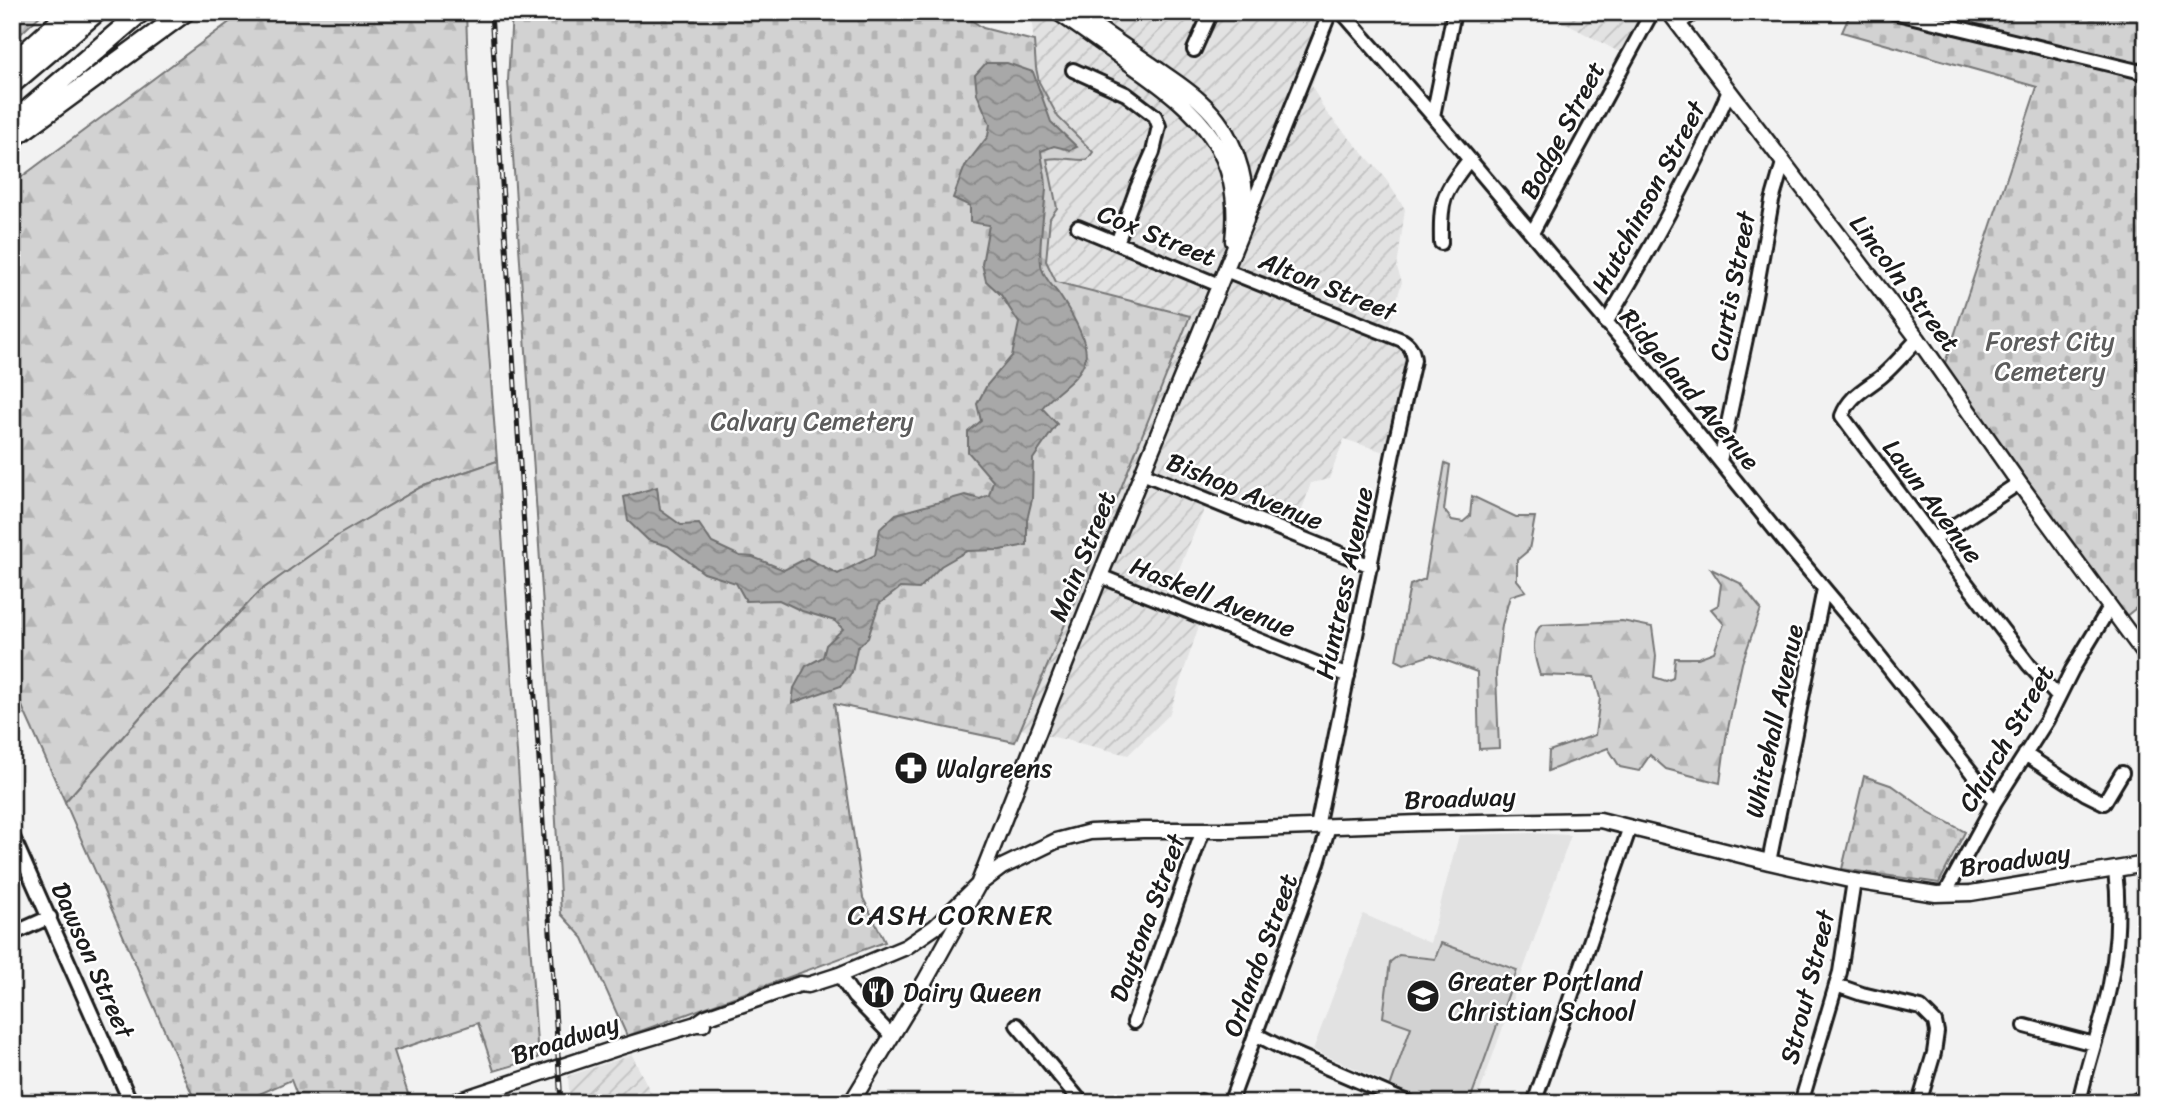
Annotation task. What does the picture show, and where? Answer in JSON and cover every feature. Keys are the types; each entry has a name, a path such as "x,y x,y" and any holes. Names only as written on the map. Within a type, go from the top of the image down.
{"highway":[{"path":"12,64 70,12"},
{"path":"12,84 97,12"},
{"path":"12,123 141,12"},
{"path":"12,139 185,12"}],"main road":[{"path":"1057,12 1163,86 1193,112 1212,135 1228,171 1234,199 1235,228 1228,264"},
{"path":"1076,12 1194,96 1217,118 1234,149 1241,170 1246,191 1246,220"},
{"name":"Lincoln Street","path":"1673,18 1918,338 2019,483 2146,656"},
{"name":"Main Street","path":"853,1102 978,886 1100,576 1246,220"},
{"name":"Broadway","path":"451,1103 696,1024 706,1017 800,984 808,985 839,975 906,947 921,938 995,871 1068,837 1090,832 1583,819 1630,827 1854,881 1919,893 1945,894 1983,891 2146,864"}],"street":[{"path":"1195,50 1211,12"},
{"name":"Main Street","path":"1246,220 1330,12"},
{"name":"Ridgeland Avenue","path":"1342,12 1532,233 1854,624 1995,802"},
{"path":"1433,116 1454,12"},
{"name":"Bodge Street","path":"1532,233 1652,12"},
{"path":"1673,18 1695,12"},
{"path":"1893,12 2146,73"},
{"path":"1073,70 1126,94 1155,116 1159,126 1153,152 1117,243"},
{"name":"Hutchinson Street","path":"1606,323 1691,172 1728,91"},
{"path":"1441,243 1443,199 1469,160"},
{"name":"Curtis Street","path":"1720,461 1772,201 1783,163"},
{"name":"Cox Street","path":"1078,227 1219,285"},
{"name":"Alton Street","path":"1228,264 1402,340 1411,348"},
{"name":"Lawn Avenue","path":"1918,338 1882,376 1847,403 1842,416 2029,664 2058,697"},
{"name":"Huntress Avenue","path":"1323,826 1348,676 1414,360 1411,348"},
{"name":"Bishop Avenue","path":"1142,473 1371,566"},
{"path":"1934,539 2019,483"},
{"name":"Haskell Avenue","path":"1100,576 1348,676"},
{"name":"Whitehall Avenue","path":"1769,862 1824,589"},
{"name":"Church Street","path":"1945,894 1995,802 2047,720 2110,607"},
{"path":"2025,754 2085,794 2104,803 2122,773"},
{"name":"Orlando Street","path":"1232,1098 1318,863 1323,826"},
{"path":"1534,1103 1630,827"},
{"name":"Daytona Street","path":"1134,1021 1203,830"},
{"name":"Dawson Street","path":"12,835 131,1103"},
{"path":"2078,1103 2104,1013 2116,950 2118,905 2115,870"},
{"name":"Strout Street","path":"1801,1103 1836,985 1854,881"},
{"path":"12,934 50,917"},
{"path":"839,975 854,997 891,1035"},
{"path":"1836,985 1921,1008 1935,1022 1937,1032 1934,1053 1919,1103"},
{"path":"1017,1025 1082,1103"},
{"path":"2025,1026 2094,1044"},
{"path":"1255,1034 1409,1103"},
{"path":"2132,1103 2146,1095"}],"shaded area":[{"path":"1031,12 1337,12 1312,86 1325,111 1383,175 1405,209 1397,268 1402,282 1385,340 1404,350 1406,365 1387,453 1344,439 1329,479 1311,483 1296,528 1211,493 1168,595 1204,611 1169,715 1128,755 1021,729 1088,570 1189,316 1056,282 1045,261 1050,218 1056,198 1047,158 1087,160 1093,152 1058,117 1040,82 1036,68"},
{"path":"1544,12 1644,12 1623,54"},
{"name":"Greater Portland Christian School","path":"1459,835 1571,835 1476,1103 1434,1103 1313,1050 1363,914 1430,943"},
{"path":"632,1055 658,1103 570,1103 568,1076"}],"green space":[{"path":"22,12 44,12 12,42 12,22"},
{"path":"243,12 466,12 497,461 421,487 338,536 260,591 151,705 65,802 12,684 12,184"},
{"name":"Calvary Cemetery","path":"512,12 960,12 983,28 1034,41 1039,82 1058,117 1093,152 1087,160 1047,159 1057,208 1050,218 1046,261 1056,282 1190,316 1088,570 1015,742 834,704 863,898 885,942 627,1036 583,938 561,914 508,81"},
{"name":"Forest City Cemetery","path":"1851,12 2146,12 2146,600 2120,621 1942,372 2037,87 1842,32"},
{"path":"497,461 538,1058 494,1071 478,1023 394,1051 411,1103 300,1103 291,1080 239,1103 196,1103 65,802 151,705 260,591 337,536 421,487"},
{"path":"1445,463 1450,465 1444,510 1452,520 1463,522 1470,516 1472,496 1516,517 1535,517 1529,550 1517,560 1517,580 1526,591 1510,596 1502,625 1496,674 1499,748 1479,749 1477,672 1431,655 1404,664 1396,660 1410,585 1425,579"},
{"path":"1711,569 1740,583 1761,609 1742,663 1726,738 1720,783 1666,769 1650,755 1639,771 1620,767 1608,748 1548,771 1549,751 1595,735 1600,698 1594,677 1540,675 1534,643 1541,625 1622,621 1652,627 1656,656 1654,677 1666,681 1673,678 1675,658 1698,658 1714,652 1724,624 1711,609 1718,605 1721,584"},
{"path":"1864,776 1893,786 1929,812 1965,832 1939,883 1842,869"},
{"path":"1441,943 1517,970 1469,1103 1435,1103 1390,1087 1411,1027 1383,1017 1390,962 1399,955 1435,959"}],"water":[{"path":"986,63 1007,63 1033,72 1051,122 1077,147 1070,150 1054,146 1041,151 1046,188 1041,261 1046,277 1078,327 1085,345 1085,360 1078,374 1042,408 1057,424 1033,459 1027,545 1000,550 967,551 941,566 919,589 900,588 879,604 868,638 857,648 852,672 841,686 792,703 794,688 806,666 823,657 826,645 843,629 835,621 802,611 779,600 746,601 736,583 704,573 668,546 648,540 628,521 624,497 657,487 660,510 681,525 699,524 712,543 740,556 753,557 784,570 807,558 838,574 875,555 880,529 896,514 965,495 980,499 989,495 993,481 968,452 968,432 981,421 977,404 987,385 1012,356 1019,323 1001,295 986,281 982,264 989,225 970,222 970,206 953,198 965,166 988,136 990,124 977,94 975,75"}],"railway":[{"path":"491,12 561,1103"}],"place":[{"name":"Walgreens","path":"911,768"},
{"name":"Dairy Queen","path":"878,992"},
{"name":"Greater Portland Christian School","path":"1423,996"}],"district":[{"name":"CASH CORNER","path":"951,914"}]}
